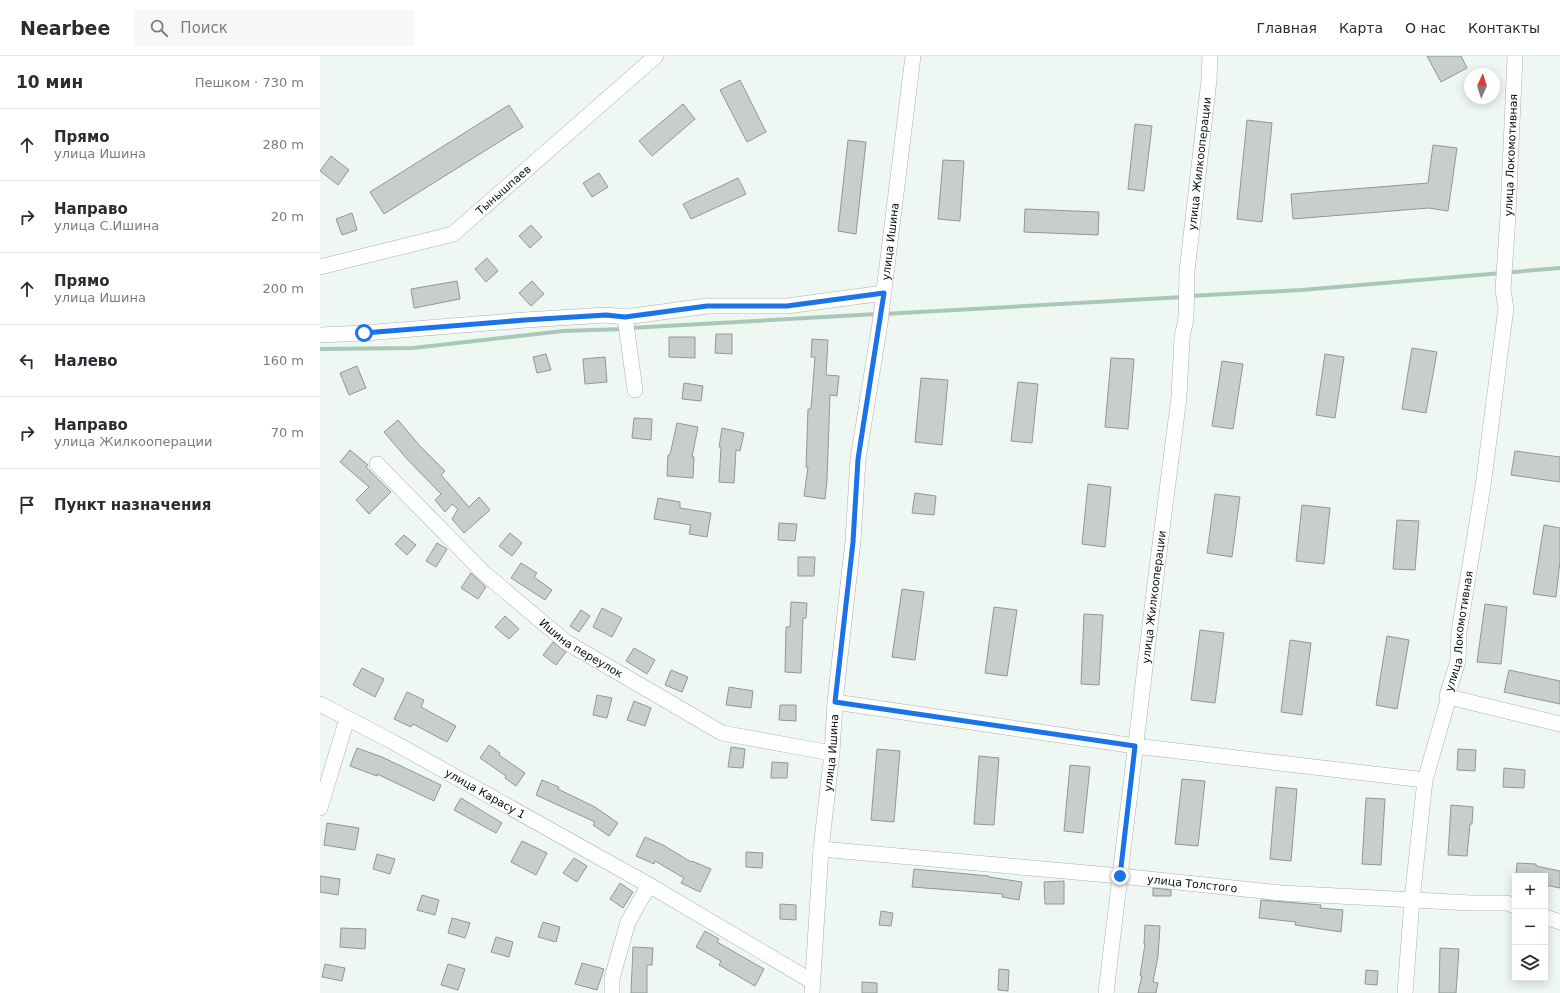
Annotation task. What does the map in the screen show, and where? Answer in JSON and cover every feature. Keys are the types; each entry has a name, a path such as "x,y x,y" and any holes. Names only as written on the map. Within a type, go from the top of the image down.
{"street":[{"name":"Тынышпаев","path":"320,267 453,234 656,56"},
{"name":"улица Ишина","path":"812,988 821,849 832,753 835,702 853,542 858,459 880,323 913,56"},
{"name":"улица Жилкооперации","path":"1106,993 1135,746 1179,397 1182,338 1186,318 1187,271 1209,80 1210,56"},
{"name":"улица Локомотивная","path":"1405,993 1412,900 1425,780 1449,697 1447,696 1458,662 1459,632 1484,486 1506,308 1503,290 1515,56"},
{"name":"улица Ишина","path":"320,335 606,315 625,317 707,306 787,306 884,293"},
{"path":"625,317 635,390"},
{"name":"Ишина переулок","path":"377,464 484,573 566,642 722,732 832,753"},
{"path":"1449,697 1560,724"},
{"path":"835,702 1135,746 1425,780"},
{"name":"улица Карасу 1","path":"320,704 393,742 649,884 812,988"},
{"path":"320,808 347,719"},
{"name":"улица Толстого","path":"821,849 1120,876 1281,893 1471,903 1507,902 1512,904"},
{"path":"612,993 612,978 628,922 649,884"},
{"path":"1548,918 1560,922"}],"building":[{"path":"1427,56 1461,56 1467,68 1464,68 1464,70 1441,82"},
{"path":"740,80 766,132 747,142 720,90"},
{"path":"683,104 695,119 652,156 639,141"},
{"path":"509,105 523,127 384,214 370,192"},
{"path":"1247,120 1272,123 1262,222 1237,219"},
{"path":"1135,124 1152,126 1144,191 1128,189"},
{"path":"848,140 866,142 856,234 838,231"},
{"path":"1433,145 1457,148 1448,211 1429,208 1293,219 1291,194 1428,183"},
{"path":"331,156 349,170 338,185 320,171"},
{"path":"943,160 964,161 960,221 938,219"},
{"path":"599,173 608,187 592,197 583,183"},
{"path":"738,178 746,194 691,219 683,204"},
{"path":"1025,209 1099,212 1098,235 1024,232"},
{"path":"352,213 357,230 342,235 336,219"},
{"path":"531,225 542,237 530,248 519,236"},
{"path":"487,258 498,271 486,282 475,269"},
{"path":"457,281 460,299 414,308 411,289"},
{"path":"532,281 544,294 531,306 519,293"},
{"path":"716,334 732,334 732,354 715,353"},
{"path":"669,337 695,337 695,358 669,357"},
{"path":"812,339 828,340 826,375 839,376 837,396 830,395 825,499 804,496 808,467 806,467 808,409 811,409 815,357 811,357"},
{"path":"1412,348 1437,352 1426,413 1402,409"},
{"path":"546,354 551,370 537,373 533,357"},
{"path":"1325,354 1344,357 1335,418 1316,415"},
{"path":"605,357 607,382 585,384 583,359"},
{"path":"1111,358 1134,359 1128,429 1105,427"},
{"path":"1222,361 1243,364 1233,429 1212,426"},
{"path":"357,366 366,388 349,395 340,373"},
{"path":"921,378 948,380 942,445 915,442"},
{"path":"1018,382 1038,384 1032,443 1011,441"},
{"path":"684,383 703,386 701,401 682,399"},
{"path":"634,418 652,419 651,440 632,438"},
{"path":"398,420 420,446 445,471 441,475 469,507 479,497 490,510 464,533 452,519 458,509 452,504 445,512 435,500 441,494 407,459 384,432"},
{"path":"677,423 698,427 692,457 694,457 693,478 667,476 668,455 670,455"},
{"path":"722,428 744,433 740,451 736,450 734,483 719,482 721,447 719,447"},
{"path":"350,450 368,465 366,467 391,492 369,514 356,500 369,487 340,462"},
{"path":"1515,451 1560,457 1560,482 1511,475"},
{"path":"1088,484 1111,487 1105,547 1082,544"},
{"path":"915,493 936,496 934,515 912,513"},
{"path":"1215,494 1240,497 1232,557 1207,553"},
{"path":"658,498 680,502 680,508 711,513 707,537 689,534 691,525 654,519"},
{"path":"1302,505 1330,508 1324,564 1296,561"},
{"path":"1397,520 1419,521 1415,570 1393,569"},
{"path":"779,523 797,524 795,541 778,540"},
{"path":"1544,525 1560,528 1560,561 1556,597 1533,594"},
{"path":"510,533 522,543 512,556 499,546"},
{"path":"404,535 416,545 407,555 395,544"},
{"path":"437,543 447,549 436,567 426,561"},
{"path":"798,557 815,557 814,576 798,576"},
{"path":"521,563 537,573 534,577 552,590 545,600 511,578"},
{"path":"471,573 486,587 478,599 461,588"},
{"path":"902,589 924,592 915,660 892,657"},
{"path":"791,602 807,603 806,618 803,618 801,673 785,672 786,627 790,627"},
{"path":"1485,604 1507,607 1501,664 1477,662"},
{"path":"994,607 1017,610 1007,676 985,673"},
{"path":"602,608 622,618 612,637 593,627"},
{"path":"581,610 590,616 579,632 570,626"},
{"path":"1084,614 1103,615 1099,685 1081,684"},
{"path":"505,616 519,629 509,639 495,627"},
{"path":"1200,630 1224,633 1215,703 1191,700"},
{"path":"1387,636 1409,640 1397,709 1376,705"},
{"path":"1290,640 1311,643 1302,715 1281,712"},
{"path":"553,642 566,652 556,665 543,655"},
{"path":"634,648 655,660 647,674 626,661"},
{"path":"362,668 384,679 375,697 353,685"},
{"path":"671,670 688,677 682,692 665,685"},
{"path":"1509,670 1560,681 1560,704 1504,692"},
{"path":"729,687 753,691 751,708 726,705"},
{"path":"407,692 424,700 421,707 456,726 447,742 413,724 411,727 394,719"},
{"path":"597,695 612,698 607,718 593,715"},
{"path":"634,701 651,708 645,726 627,720"},
{"path":"780,705 796,705 796,721 779,720"},
{"path":"489,745 500,753 499,755 525,773 516,786 505,778 506,776 480,758"},
{"path":"731,747 745,749 743,768 728,767"},
{"path":"357,748 382,757 441,785 434,801 377,774 377,776 350,766"},
{"path":"877,749 900,751 894,822 871,820"},
{"path":"1458,749 1476,750 1475,771 1457,770"},
{"path":"979,756 999,758 994,825 974,824"},
{"path":"772,762 788,763 787,778 771,778"},
{"path":"1070,765 1090,767 1083,833 1064,831"},
{"path":"1504,768 1525,770 1524,788 1503,787"},
{"path":"1182,779 1205,781 1198,846 1175,844"},
{"path":"542,780 559,787 558,789 595,807 618,823 609,836 593,825 595,822 536,795"},
{"path":"1276,787 1297,789 1291,861 1270,859"},
{"path":"461,798 502,823 496,833 454,810"},
{"path":"1366,798 1385,799 1381,865 1362,864"},
{"path":"1451,805 1473,807 1467,856 1448,855"},
{"path":"327,823 359,828 355,850 324,845"},
{"path":"645,837 663,845 691,862 692,861 711,869 700,892 681,883 684,878 655,861 654,864 636,856"},
{"path":"522,841 547,853 536,875 511,862"},
{"path":"746,852 763,853 762,868 746,867"},
{"path":"377,854 395,859 390,874 373,869"},
{"path":"574,858 587,866 577,882 563,873"},
{"path":"1517,863 1536,864 1536,866 1560,871 1560,888 1548,886 1548,873 1516,873"},
{"path":"914,869 989,876 1022,882 1019,900 1002,897 1003,894 912,887"},
{"path":"320,876 340,879 338,895 320,892"},
{"path":"1064,881 1064,904 1045,904 1044,882"},
{"path":"620,883 633,892 623,908 610,899"},
{"path":"1153,888 1171,890 1171,896 1153,896"},
{"path":"422,895 439,900 435,915 417,910"},
{"path":"1261,900 1321,905 1320,908 1343,910 1341,932 1295,925 1296,922 1259,918"},
{"path":"780,904 796,905 796,920 780,919"},
{"path":"881,911 893,913 891,926 879,925"},
{"path":"452,918 470,923 465,938 448,933"},
{"path":"543,922 560,927 556,942 538,937"},
{"path":"1145,925 1160,926 1158,956 1153,982 1158,983 1156,993 1138,993 1142,976 1140,976 1145,944"},
{"path":"341,928 366,929 365,949 340,947"},
{"path":"705,931 719,939 717,942 764,969 755,986 719,965 721,961 696,947"},
{"path":"496,937 513,942 509,957 491,952"},
{"path":"633,947 653,948 652,965 647,965 647,993 631,993"},
{"path":"1440,948 1459,949 1456,993 1439,993"},
{"path":"582,963 604,969 597,990 575,984"},
{"path":"325,964 345,968 342,981 322,977"},
{"path":"448,964 465,969 458,990 441,985"},
{"path":"999,969 1009,970 1008,991 998,990"},
{"path":"1366,970 1378,971 1377,985 1365,984"},
{"path":"862,982 877,983 877,993 862,993"}],"waterway":[{"path":"1189,296 1301,290 1560,268"},
{"path":"884,314 1183,297"},
{"path":"630,328 877,314"},
{"path":"320,349 413,348 563,331 624,329"}],"route":[{"path":"364,333 606,315 625,317 707,306 787,306 884,293 858,459 853,542 835,702 1135,746 1120,876"}]}
